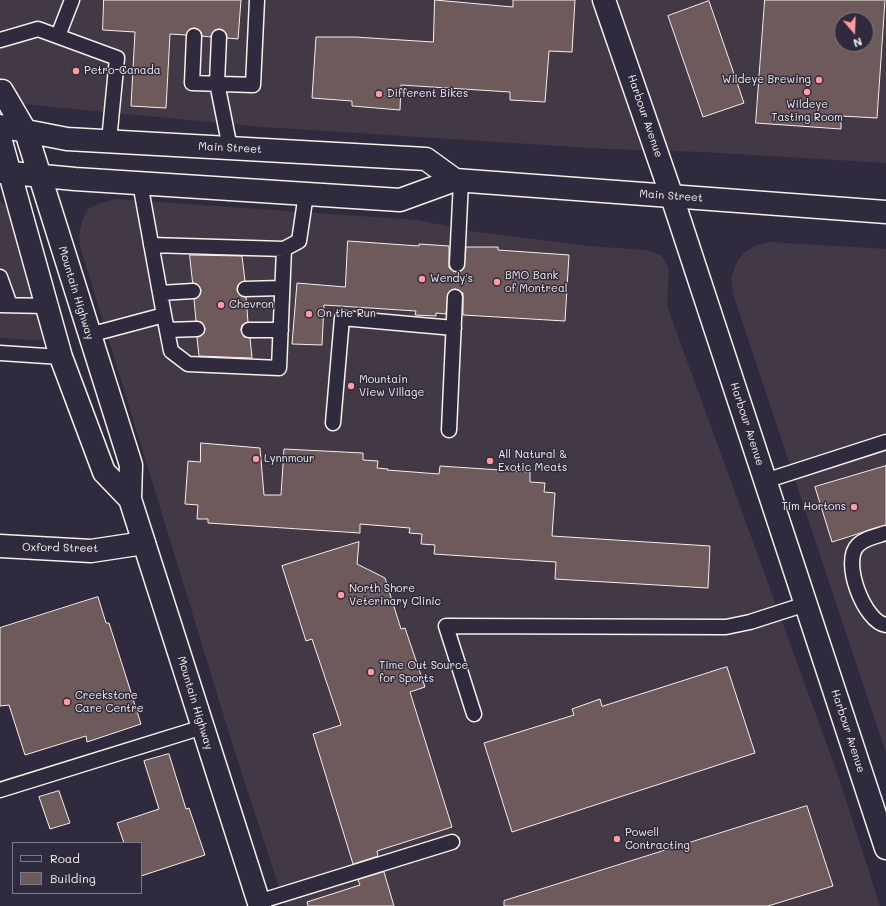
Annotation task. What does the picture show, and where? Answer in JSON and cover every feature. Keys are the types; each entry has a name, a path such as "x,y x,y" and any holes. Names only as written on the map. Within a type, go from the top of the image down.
{"street":[{"name":"Harbour Avenue","path":"604,0 672,196 886,848"},
{"name":"Mountain Highway","path":"1,93 26,132 40,176 131,465 130,499 259,904"},
{"name":"Main Street","path":"0,126 67,140 426,160 458,181"},
{"name":"Mountain Highway","path":"0,138 5,173 61,357 104,472 130,499"},
{"name":"Main Street","path":"5,173 140,184 400,200 458,181 886,212"},
{"name":"Oxford Street","path":"0,546 91,551 144,543"}],"lane":[{"path":"58,36 72,0"},
{"path":"194,36 192,83 253,85 257,0"},
{"path":"0,40 38,29 117,58 109,142"},
{"path":"219,38 217,83 230,148"},
{"path":"457,264 458,181"},
{"path":"140,184 171,351 188,364 279,368 281,288 284,249"},
{"path":"151,245 284,249 299,241 306,194"},
{"path":"0,277 5,305 46,306"},
{"path":"245,289 281,288"},
{"path":"160,294 193,291"},
{"path":"449,430 455,297"},
{"path":"89,335 164,315"},
{"path":"333,424 342,318 454,328"},
{"path":"167,330 197,329"},
{"path":"249,330 281,330"},
{"path":"0,353 61,357"},
{"path":"765,481 886,442"},
{"path":"886,533 868,538 857,545 852,554 851,566 866,609 874,619 886,625"},
{"path":"474,714 446,626 726,627 750,622 806,604"},
{"path":"0,790 203,727"},
{"path":"259,904 452,842"}],"shaded area":[{"path":"0,0 886,0 886,163 702,152 607,149 262,127 0,102"},
{"path":"116,199 418,220 470,231 590,246 645,250 661,255 669,268 667,306 838,775 880,906 285,906 233,746 80,246 79,235 82,221 88,209 100,203"},
{"path":"0,201 6,205 14,220 48,341 0,338"},
{"path":"770,242 886,249 886,753 733,294 731,279 736,264 743,253 757,245"}],"building":[{"path":"104,0 241,0 238,39 227,38 226,33 220,29 215,30 210,37 202,36 201,32 195,28 190,29 186,35 170,34 166,108 131,106 135,32 103,30"},
{"path":"435,0 513,7 513,0 575,0 572,52 549,51 545,102 510,100 510,92 401,85 400,110 352,106 352,101 312,98 316,37 355,37 433,42"},
{"name":"Wildeye Brewing","path":"765,0 885,0 877,118 841,116 841,129 756,123"},
{"path":"709,1 744,103 703,117 668,16"},
{"path":"348,241 419,246 419,244 449,246 449,268 456,272 464,268 466,247 498,247 498,250 569,255 565,321 463,315 463,293 455,289 448,293 446,314 436,313 436,316 415,315 416,311 324,305 322,345 292,344 297,283 345,287"},
{"path":"190,255 242,256 245,281 238,285 237,290 241,296 246,297 248,322 242,325 241,330 244,337 250,338 252,358 199,356 197,338 204,333 205,328 201,322 196,321 194,299 200,295 201,290 197,284 193,283"},
{"path":"201,443 260,448 264,495 281,495 284,449 363,453 363,460 378,461 377,468 388,469 387,470 439,474 440,466 530,472 530,482 545,483 544,492 555,493 552,536 710,546 708,588 555,579 556,562 434,554 435,545 421,544 422,534 409,533 410,528 360,524 360,533 208,523 208,519 197,519 198,505 185,504 188,461 200,462"},
{"name":"Tim Hortons","path":"886,466 886,525 832,542 815,487"},
{"path":"359,542 357,564 385,578 401,629 405,628 425,687 410,692 452,827 377,851 378,856 353,864 313,734 341,725 312,639 306,641 282,566"},
{"name":"Creekstone Care Centre","path":"98,597 106,623 109,623 141,724 87,742 86,736 25,755 9,705 0,706 0,628"},
{"path":"727,667 755,753 512,832 484,743 574,715 572,709 600,699 602,706"},
{"path":"169,754 186,809 189,808 205,855 142,876 142,842 124,842 117,823 159,809 144,761"},
{"path":"59,791 70,823 50,829 39,797"},
{"path":"807,806 833,886 768,906 504,906 504,901"},
{"path":"384,872 394,906 308,906 307,902 360,885 358,880"}],"place":[{"name":"Petro-Canada","path":"76,71"},
{"name":"Wildeye Brewing","path":"819,80"},
{"name":"Wildeye Tasting Room","path":"807,92"},
{"name":"Different Bikes","path":"379,94"},
{"name":"Wendy's","path":"422,279"},
{"name":"BMO Bank of Montreal","path":"497,282"},
{"name":"Chevron","path":"221,305"},
{"name":"On the Run","path":"309,314"},
{"name":"Mountain View Village","path":"351,386"},
{"name":"Lynnmour","path":"256,459"},
{"name":"All Natural & Exotic Meats","path":"490,461"},
{"name":"Tim Hortons","path":"854,507"},
{"name":"North Shore Veterinary Clinic","path":"341,595"},
{"name":"Time Out Source for Sports","path":"371,672"},
{"name":"Creekstone Care Centre","path":"67,702"},
{"name":"Powell Contracting","path":"617,839"}]}
